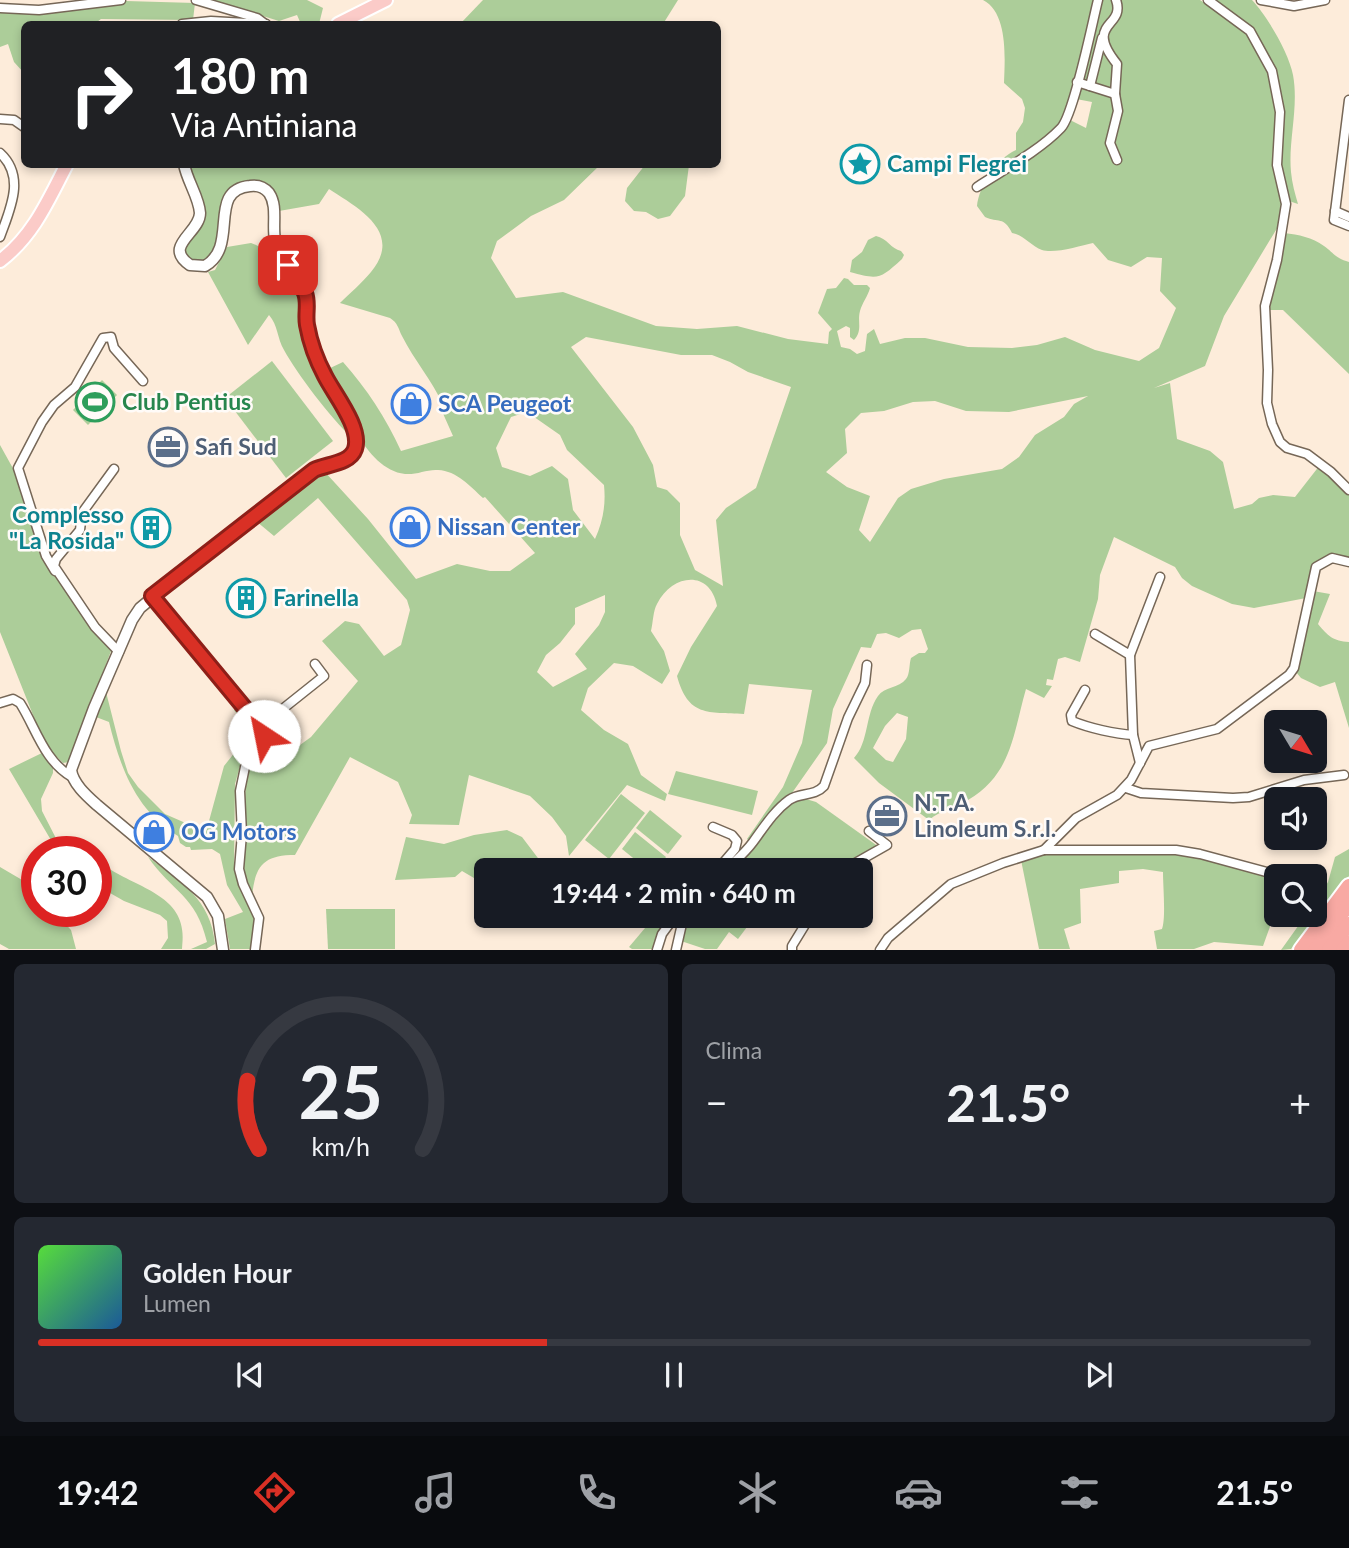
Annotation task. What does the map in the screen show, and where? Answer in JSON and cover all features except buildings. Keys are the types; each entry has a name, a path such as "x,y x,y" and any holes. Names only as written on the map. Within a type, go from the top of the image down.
{"highway":[{"path":"1301,950 1349,886"},
{"path":"1335,949 1349,904"},
{"path":"1335,949 1349,911"},
{"path":"1335,949 1349,918"},
{"path":"1335,949 1349,924"},
{"path":"1335,949 1349,931"},
{"path":"1335,949 1349,938"}],"main road":[{"path":"344,21 386,0"},
{"path":"0,261 21,243 33,228 65,168"}],"street":[{"path":"0,8 39,10 121,0"},
{"path":"195,0 261,21"},
{"path":"977,187 1062,127 1077,82 1098,0"},
{"path":"1090,86 1105,27 1116,18 1116,0"},
{"path":"1208,0 1250,31 1272,71 1280,112 1277,165 1286,204 1265,306 1269,374 1267,403 1272,424 1280,442 1286,448 1307,454 1349,490"},
{"path":"1261,0 1294,6 1325,0"},
{"path":"1102,36 1105,49 1117,64 1115,94 1118,111 1110,143 1116,160"},
{"path":"1077,82 1115,94"},
{"path":"1349,100 1334,220 1349,226"},
{"path":"0,119 14,120 21,125"},
{"path":"0,153 8,163 16,182 0,237"},
{"path":"72,777 71,770 94,708 138,612 152,596 314,470 342,461 352,454 357,437 324,375 313,346 306,323 306,294 277,248 274,211 269,194 254,186 242,187 232,193 225,203 225,230 217,256 205,266 190,265 181,255 180,246 195,227 200,215 185,168"},
{"path":"1335,211 1349,217"},
{"path":"119,652 95,627 46,556 18,468 42,422 54,405 75,387 103,338 111,337 114,348 143,381"},
{"path":"55,570 56,559 80,530 82,513 114,469"},
{"path":"1044,850 1076,818 1126,788 1149,746 1217,729 1292,672 1316,567 1332,558 1349,562"},
{"path":"1140,763 1133,735 1129,655 1160,577"},
{"path":"152,596 260,727 264,736 245,767 240,791 242,834 239,869 259,918 259,935 255,950"},
{"path":"1096,634 1129,655"},
{"path":"260,727 324,676 315,664"},
{"path":"739,858 762,827 787,802 816,792 824,786 848,718 865,683 867,665"},
{"path":"1085,691 1071,715 1072,720 1120,735 1133,735"},
{"path":"0,703 13,699 20,703 43,746 63,772 72,777 97,805 207,897 218,916 223,950"},
{"path":"1126,788 1140,793 1234,798 1249,797 1304,780 1345,775"},
{"path":"713,827 732,835 737,841 735,849 727,858"},
{"path":"864,858 887,845 869,831"},
{"path":"880,950 888,937 956,881 1044,850 1176,850 1264,871"},
{"path":"657,950 666,928"},
{"path":"676,950 681,928"},
{"path":"792,950 803,928"}],"green space":[{"path":"211,0 307,0 323,8 320,21 300,21 297,15 279,21"},
{"path":"483,0 678,0 665,21 463,21"},
{"path":"983,0 1200,0 1243,28 1265,62 1278,115 1274,143 1275,177 1283,198 1279,225 1224,316 1205,366 1154,388 1170,383 1177,439 1210,451 1223,462 1234,509 1273,495 1295,497 1320,465 1349,493 1349,560 1328,555 1322,559 1312,573 1306,598 1254,608 1232,604 1192,586 1182,578 1175,567 1114,537 1100,575 1098,599 1080,662 1065,657 1058,659 1053,680 1047,679 1046,685 1052,686 1044,698 1026,689 1009,752 994,778 968,800 929,820 879,783 854,758 862,744 878,696 903,682 908,674 911,658 925,653 928,649 921,629 912,630 899,638 886,633 877,634 871,648 861,647 833,709 827,743 792,793 750,842 747,839 783,787 802,743 812,690 749,684 744,714 710,712 694,706 687,699 677,676 691,647 717,606 707,586 699,581 681,582 664,594 654,614 651,631 664,651 670,671 662,684 633,666 614,663 588,688 581,710 604,730 628,744 641,775 667,794 665,801 627,785 569,856 566,836 552,817 530,796 469,775 459,825 409,824 412,815 398,782 350,757 295,855 275,857 263,864 255,877 252,897 247,886 243,857 246,780 250,768 289,753 311,737 358,681 322,641 345,621 359,624 384,656 401,645 410,610 407,600 318,498 274,536 256,521 324,471 368,519 416,579 457,564 490,571 510,571 535,553 485,497 457,476 438,470 405,474 378,460 366,448 348,417 326,370 343,362 375,404 401,451 453,436 441,409 443,405 439,396 395,322 390,318 340,303 371,272 380,258 380,233 373,223 364,213 329,189 319,204 279,211 275,195 258,182 238,186 227,193 221,204 217,242 211,253 199,262 190,259 185,251 201,221 200,205 189,168 597,168 564,200 531,216 497,241 491,258 516,298 563,292 656,326 697,329 737,326 788,339 828,344 829,332 832,329 818,313 827,289 836,288 844,278 854,285 867,285 870,288 860,311 859,329 854,340 850,337 850,328 846,326 837,331 841,347 857,354 865,351 867,334 874,329 880,344 905,338 925,338 968,347 1012,348 1037,345 1065,337 1095,350 1139,361 1159,348 1176,308 1160,291 1162,258 1147,257 1131,267 1108,260 1093,243 1060,250 1042,250 1012,233 1003,222 985,217 977,206 981,190 990,174 1002,159 1016,150 1016,133 1023,122 1025,108 1022,99 1004,83 1003,37 997,15","holes":["1071,98 1092,102 1086,128 1064,117","586,337 681,355 712,355 748,372 791,387 756,488 726,508 716,520 723,586 695,570 680,535 680,503 667,490 657,487 653,465 633,427 571,347","1088,396 1074,404 1064,417 1035,435 1019,457 1002,469 944,479 911,489 898,498 870,542 859,530 870,496 847,487 826,472 847,453 845,429 861,413 884,411 913,402 935,401 966,411 1009,412","527,412 560,435 567,450 604,485 603,513 595,539 573,510 568,479 552,466 530,476 502,467 496,448 511,417","605,595 605,612 599,625 575,654 587,669 553,687 537,672 546,655 575,624 575,608","897,713 908,717 906,739 893,762 886,760 873,748 885,726"]},
{"path":"1214,0 1252,0 1271,25 1287,56 1295,87 1290,160 1298,204 1289,201 1280,175 1273,67 1251,26"},
{"path":"126,1 195,3 193,20 21,21 21,70 14,62 8,44 0,47 0,11 32,12"},
{"path":"643,168 689,168 685,196 670,216 658,219 646,212 634,211 625,201 627,188"},
{"path":"1284,233 1315,240 1349,262 1349,374 1283,310 1270,310 1269,297"},
{"path":"876,236 901,251 904,255 902,259 879,276 850,272 852,260 862,252 868,240"},
{"path":"251,243 261,247 274,258 292,281 317,371 348,426 351,437 297,371 269,315 248,345 208,272 215,270 227,247"},
{"path":"272,361 333,441 286,478 225,398"},
{"name":"Club Pentius","path":"102,380 117,395 88,425 73,410"},
{"path":"0,445 15,472 44,562 111,651 69,762 63,763 45,745 0,632"},
{"path":"1313,591 1330,594 1318,624 1331,637 1349,642 1349,728 1335,682 1320,687 1301,678 1296,672"},
{"path":"106,692 128,773 138,787 165,814 206,832 224,766 251,732 234,710 237,707 259,732 242,759 235,784 234,870 257,924 251,949 230,949 225,919 243,912 227,885 220,854 212,849 191,850 180,843 178,836 151,814 132,786 109,722 96,717"},
{"path":"44,752 53,766 53,773 41,799 42,811 55,836 49,836 9,769"},
{"path":"676,771 758,791 752,815 668,794"},
{"path":"621,794 645,813 610,858 585,840"},
{"path":"806,799 816,802 879,847 860,858 741,858 796,801"},
{"path":"650,810 682,836 668,854 636,828"},
{"path":"507,830 522,837 538,858 474,858 474,878 462,871 455,877 395,880 406,837 444,844 474,835"},
{"path":"635,832 666,857 633,858 622,849"},
{"path":"1349,849 1349,876 1327,904 1327,884 1335,857"},
{"path":"1166,852 1199,856 1264,874 1264,927 1270,927 1263,946 1214,942 1194,949 1157,949 1154,931 1162,929 1163,924 1163,872 1143,869 1119,871 1119,883 1080,889 1081,923 1064,929 1070,949 1039,949 1021,860 1039,854"},
{"path":"148,857 183,884 201,903 212,928 215,944 206,949 191,949 207,942 197,914"},
{"path":"0,867 21,879 21,927 68,927 76,949 9,949 0,944"},
{"path":"112,870 156,894 174,910 183,933 182,949 161,949 168,938 167,921 160,915 112,894"},
{"path":"326,909 395,909 395,949 328,949"},
{"path":"1297,927 1308,927 1291,949 1281,950"},
{"path":"645,928 667,928 656,949 629,947"},
{"path":"682,928 746,928 738,939 729,932 717,949 705,949 678,940"}],"place":[{"name":"Campi Flegrei","path":"860,164"},
{"name":"Club Pentius","path":"95,402"},
{"name":"SCA Peugeot","path":"411,404"},
{"name":"Safi Sud","path":"168,447"},
{"name":"Nissan Center","path":"410,527"},
{"name":"Complesso \"La Rosida\"","path":"151,528"},
{"name":"Farinella","path":"246,598"},
{"name":"N.T.A. Linoleum S.r.l.","path":"887,816"},
{"name":"OG Motors","path":"154,832"}],"route":[{"path":"264,736 263,730 152,596 314,470 342,461 355,449 357,437 352,424 324,375 313,346 306,323 306,294 288,265"}]}
